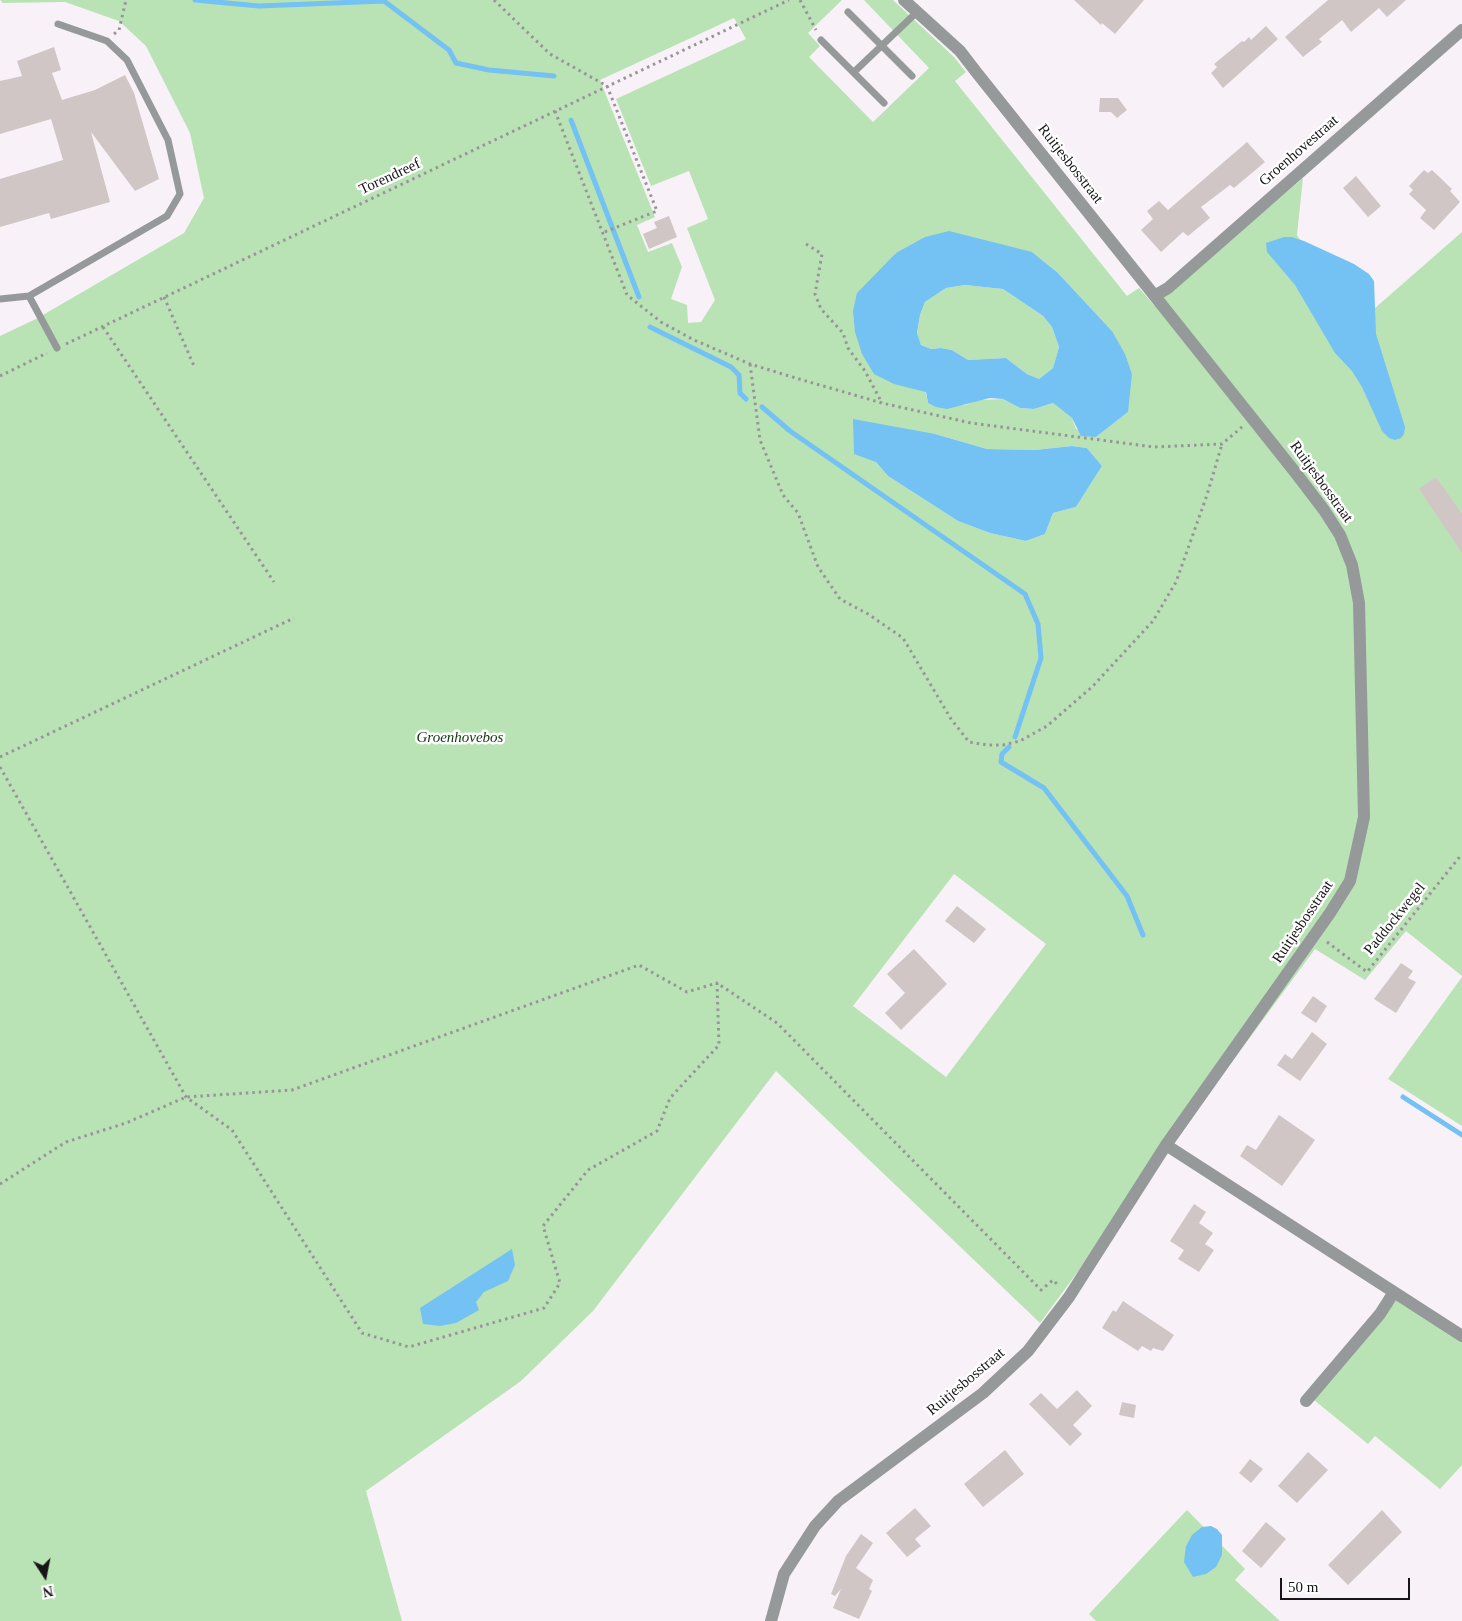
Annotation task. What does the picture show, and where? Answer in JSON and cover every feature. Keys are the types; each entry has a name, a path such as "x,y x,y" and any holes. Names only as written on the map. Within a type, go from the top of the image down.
{"street":[{"name":"Ruitjesbosstraat","path":"771,1621 784,1574 815,1526 838,1501 983,1393 1028,1351 1069,1296 1166,1145 1316,934 1350,881 1364,817 1359,603 1352,565 1340,535 1324,510 1253,418 960,51 904,0"},
{"name":"Groenhovestraat","path":"1156,295 1168,288 1462,30"},
{"path":"1166,1145 1462,1336"},
{"path":"1306,1401 1380,1314 1394,1292"}],"lane":[{"path":"848,12 912,76"},
{"path":"854,72 917,12"},
{"path":"0,299 29,296 167,216 180,194 168,140 127,60 107,41 58,24"},
{"path":"821,40 884,103"},
{"path":"29,296 57,348"}],"path":[{"path":"107,41 119,30 126,0"},
{"path":"494,0 550,54 607,86 657,210 602,233"},
{"name":"Torendreef","path":"0,376 789,0"},
{"path":"800,0 821,40"},
{"path":"555,111 627,295 661,322 694,340 750,364 882,403 971,423 1103,442 1154,446 1222,444"},
{"path":"806,244 822,254 815,294 822,309 843,333 848,348 865,371 882,403"},
{"path":"164,297 194,366"},
{"path":"103,327 274,582"},
{"path":"750,364 760,440 783,495 798,512 818,567 840,599 868,614 903,638 951,719 968,742 987,745 1003,745 1020,741 1033,735 1055,720 1092,687 1154,621 1168,599 1178,575 1207,495 1222,444 1253,418"},
{"path":"0,757 294,618"},
{"path":"0,767 186,1097 232,1130 362,1332 410,1347 544,1308 560,1284 543,1226 588,1170 657,1131 670,1098 720,1045 717,983"},
{"name":"Paddockwegel","path":"1316,934 1367,972 1462,854"},
{"path":"0,1184 66,1142 126,1123 186,1097 292,1090 639,965 687,992 717,983 778,1023 1042,1290 1053,1280 1069,1296"}],"green space":[{"name":"Groenhovebos","path":"0,0 842,0 808,33 820,46 809,57 873,122 929,68 864,0 893,0 954,57 966,72 955,81 1127,296 1139,288 1154,305 1303,178 1297,235 1329,285 1375,308 1462,232 1462,976 1406,931 1365,980 1315,949 1040,1323 776,1071 593,1311 521,1381 366,1491 402,1621 0,1621 0,336 36,319 184,233 204,198 190,133 146,46 119,21 65,2 3,3","holes":["734,18 746,39 616,99 651,186 689,171 708,219 687,228 715,300 701,322 688,323 687,305 671,299 682,267 672,243 648,252 637,225 655,217 600,80","1032,252 1057,272 1112,331 1128,412 1096,437 1076,429 1072,418 1053,403 1034,409 1020,408 1003,399 979,400 965,405 928,403 895,253","935,434 987,449 1035,450 1072,446 1087,448 1102,466 1076,507 1053,513 1045,534 1026,541 990,533 958,521 888,476 876,462","954,874 1046,944 946,1077 853,1006"]},
{"path":"965,285 1003,289 1043,316 1052,327 1059,347 1053,368 1039,379 1027,374 1006,358 968,360 952,350 931,349 921,345 917,334 920,315 925,302 946,288"},
{"path":"1462,977 1462,1126 1388,1079"},
{"path":"1398,1298 1462,1341 1462,1465 1440,1489 1375,1436 1368,1444 1314,1400"},
{"path":"1187,1510 1245,1569 1235,1580 1280,1621 1096,1621 1089,1614"}],"water":[{"path":"949,231 1032,252 1057,272 1112,331 1125,354 1132,374 1128,412 1096,437 1081,436 1072,418 1053,403 1034,409 1020,408 1003,399 990,398 947,409 928,403 926,392 894,384 874,374 862,354 855,332 853,311 857,293 896,253 925,237","holes":["965,285 1003,289 1043,316 1052,327 1059,347 1053,368 1039,379 1027,374 1006,358 968,360 952,350 931,349 921,345 917,333 920,315 925,302 946,288"]},
{"path":"1284,237 1292,237 1304,241 1354,264 1369,274 1374,281 1376,334 1405,427 1401,438 1395,440 1389,438 1382,431 1362,387 1352,371 1335,353 1295,285 1267,252 1266,243"},
{"path":"853,419 935,434 987,449 1035,450 1072,446 1087,448 1102,466 1076,507 1053,513 1045,534 1026,541 990,533 958,521 888,476 876,462 854,454"},
{"path":"512,1249 515,1265 508,1281 484,1292 476,1302 479,1310 456,1323 440,1326 423,1324 420,1308"},
{"path":"1211,1526 1222,1535 1222,1555 1216,1567 1206,1574 1193,1577 1184,1562 1186,1546 1192,1535 1202,1527"}],"building":[{"path":"1074,0 1144,0 1115,34 1102,23 1101,25"},
{"path":"1328,0 1406,0 1387,17 1379,8 1351,32 1342,20 1319,39 1322,42 1303,57 1285,37"},
{"path":"1266,26 1278,39 1223,88 1211,73 1217,67 1214,64 1242,41 1244,42 1249,37 1251,40"},
{"path":"54,47 61,70 52,73 62,100 95,90 125,75 134,93 159,179 135,191 91,132 110,202 51,219 49,213 0,227 0,179 63,160 51,119 0,134 0,81 22,76 17,61"},
{"path":"1100,98 1118,98 1127,110 1117,118 1111,112 1099,112"},
{"path":"1247,142 1265,162 1234,188 1230,185 1201,207 1210,218 1188,236 1183,232 1161,252 1141,230 1153,219 1147,211 1159,201 1168,210"},
{"path":"1424,170 1428,173 1432,170 1452,189 1450,191 1460,202 1434,230 1420,218 1426,210 1409,194 1413,190 1409,186"},
{"path":"1356,176 1381,206 1368,217 1343,188"},
{"path":"669,216 677,237 649,249 643,234 657,228 654,222"},
{"path":"1436,477 1462,514 1462,553 1419,489"},
{"path":"957,906 986,929 974,943 945,921"},
{"path":"914,949 947,984 901,1030 885,1013 905,993 887,974"},
{"path":"1401,963 1413,971 1408,978 1416,982 1396,1013 1374,999"},
{"path":"1313,996 1327,1006 1316,1023 1301,1013"},
{"path":"1312,1032 1327,1044 1300,1081 1277,1065 1285,1054 1292,1059"},
{"path":"1279,1115 1315,1140 1282,1186 1240,1156 1247,1145 1256,1150"},
{"path":"1194,1204 1206,1212 1199,1223 1213,1233 1205,1244 1214,1250 1199,1272 1178,1259 1184,1250 1170,1241"},
{"path":"1123,1301 1174,1335 1163,1351 1153,1348 1151,1351 1142,1346 1138,1351 1102,1328 1113,1310 1116,1312"},
{"path":"1077,1390 1092,1406 1073,1425 1082,1434 1070,1446 1029,1404 1041,1393 1057,1409"},
{"path":"1122,1402 1136,1405 1134,1418 1119,1415"},
{"path":"1005,1450 1024,1474 983,1507 964,1484"},
{"path":"1308,1452 1328,1470 1297,1503 1278,1486"},
{"path":"1250,1459 1263,1469 1251,1483 1239,1473"},
{"path":"915,1508 931,1526 915,1539 921,1546 907,1557 886,1533"},
{"path":"1382,1510 1402,1532 1348,1585 1328,1565"},
{"path":"1266,1522 1286,1539 1261,1568 1242,1551"},
{"path":"861,1534 873,1543 856,1568 873,1580 869,1589 872,1591 859,1619 833,1608 841,1589 835,1596 831,1594 846,1556"}],"waterway":[{"path":"195,0 259,6 384,1 449,50 456,63 489,70 554,76"},
{"path":"571,120 639,297"},
{"path":"650,327 731,367 739,375 740,393 746,399"},
{"path":"762,407 790,431 1025,594 1038,624 1041,658 1015,737"},
{"path":"1009,747 1002,754 1001,762 1044,788 1127,896 1143,935"},
{"path":"1403,1097 1462,1135"}]}
